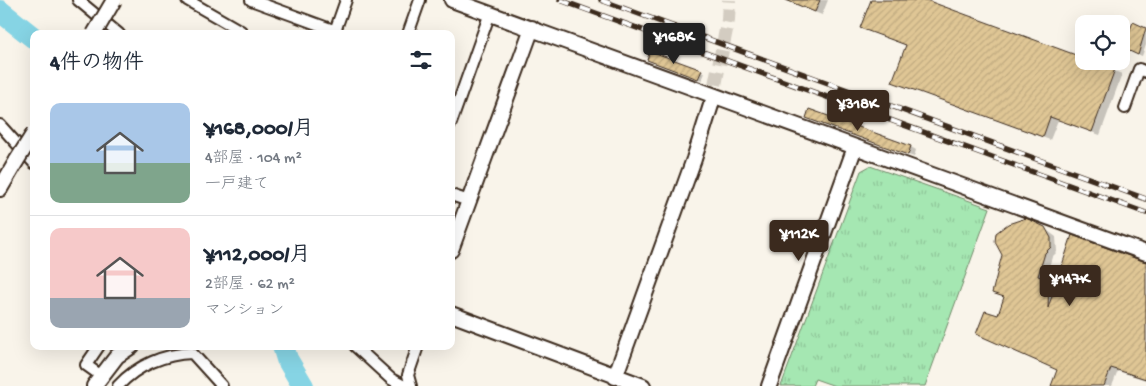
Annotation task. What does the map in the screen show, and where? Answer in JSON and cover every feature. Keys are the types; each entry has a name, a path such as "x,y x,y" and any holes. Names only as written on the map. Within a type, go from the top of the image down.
{"street":[{"path":"78,0 114,30"},
{"path":"96,30 114,0"},
{"path":"187,0 239,30"},
{"path":"251,0 330,30"},
{"path":"336,30 346,0"},
{"path":"409,30 420,0"},
{"path":"452,0 1146,253"},
{"path":"455,112 490,13"},
{"path":"455,239 532,28"},
{"path":"1125,108 1139,69 1146,72"},
{"path":"615,376 694,159 710,105"},
{"path":"0,125 30,159"},
{"path":"0,189 30,139"},
{"path":"769,386 855,147"},
{"path":"455,196 469,201"},
{"path":"455,316 643,386"},
{"path":"96,350 86,365 97,381 117,356 126,350"},
{"path":"359,350 391,379 404,386"},
{"path":"411,386 408,375 417,350"},
{"path":"118,386 158,359 177,354 192,353 222,386"}],"green space":[{"path":"870,166 990,208 925,386 835,386 815,379 812,386 781,386 861,171"}],"building":[{"path":"786,0 820,0 815,12"},
{"path":"871,0 926,0 1075,55 1075,70 1115,70 1092,132 1050,117 1043,137 892,82 906,45 860,28"},
{"path":"1133,22 1146,28 1138,55 1130,51 1130,30"},
{"path":"650,51 702,70 698,79 647,60"},
{"path":"809,109 911,146 908,155 806,118"},
{"path":"1026,218 1045,227 1051,238 1051,247 1045,253 1038,276 1049,280 1048,308 1072,235 1146,262 1146,379 1111,368 1104,386 1051,386 1057,370 976,334 985,311 998,315 1004,297 992,293 1002,255 995,242 996,233 1008,224"}],"waterway":[{"path":"0,11 30,35"},
{"path":"284,350 287,359 303,386"}],"tunnel":[{"path":"711,105 728,20 729,0"}],"railway":[{"path":"560,0 1146,213"},
{"path":"601,0 1146,199"}]}
